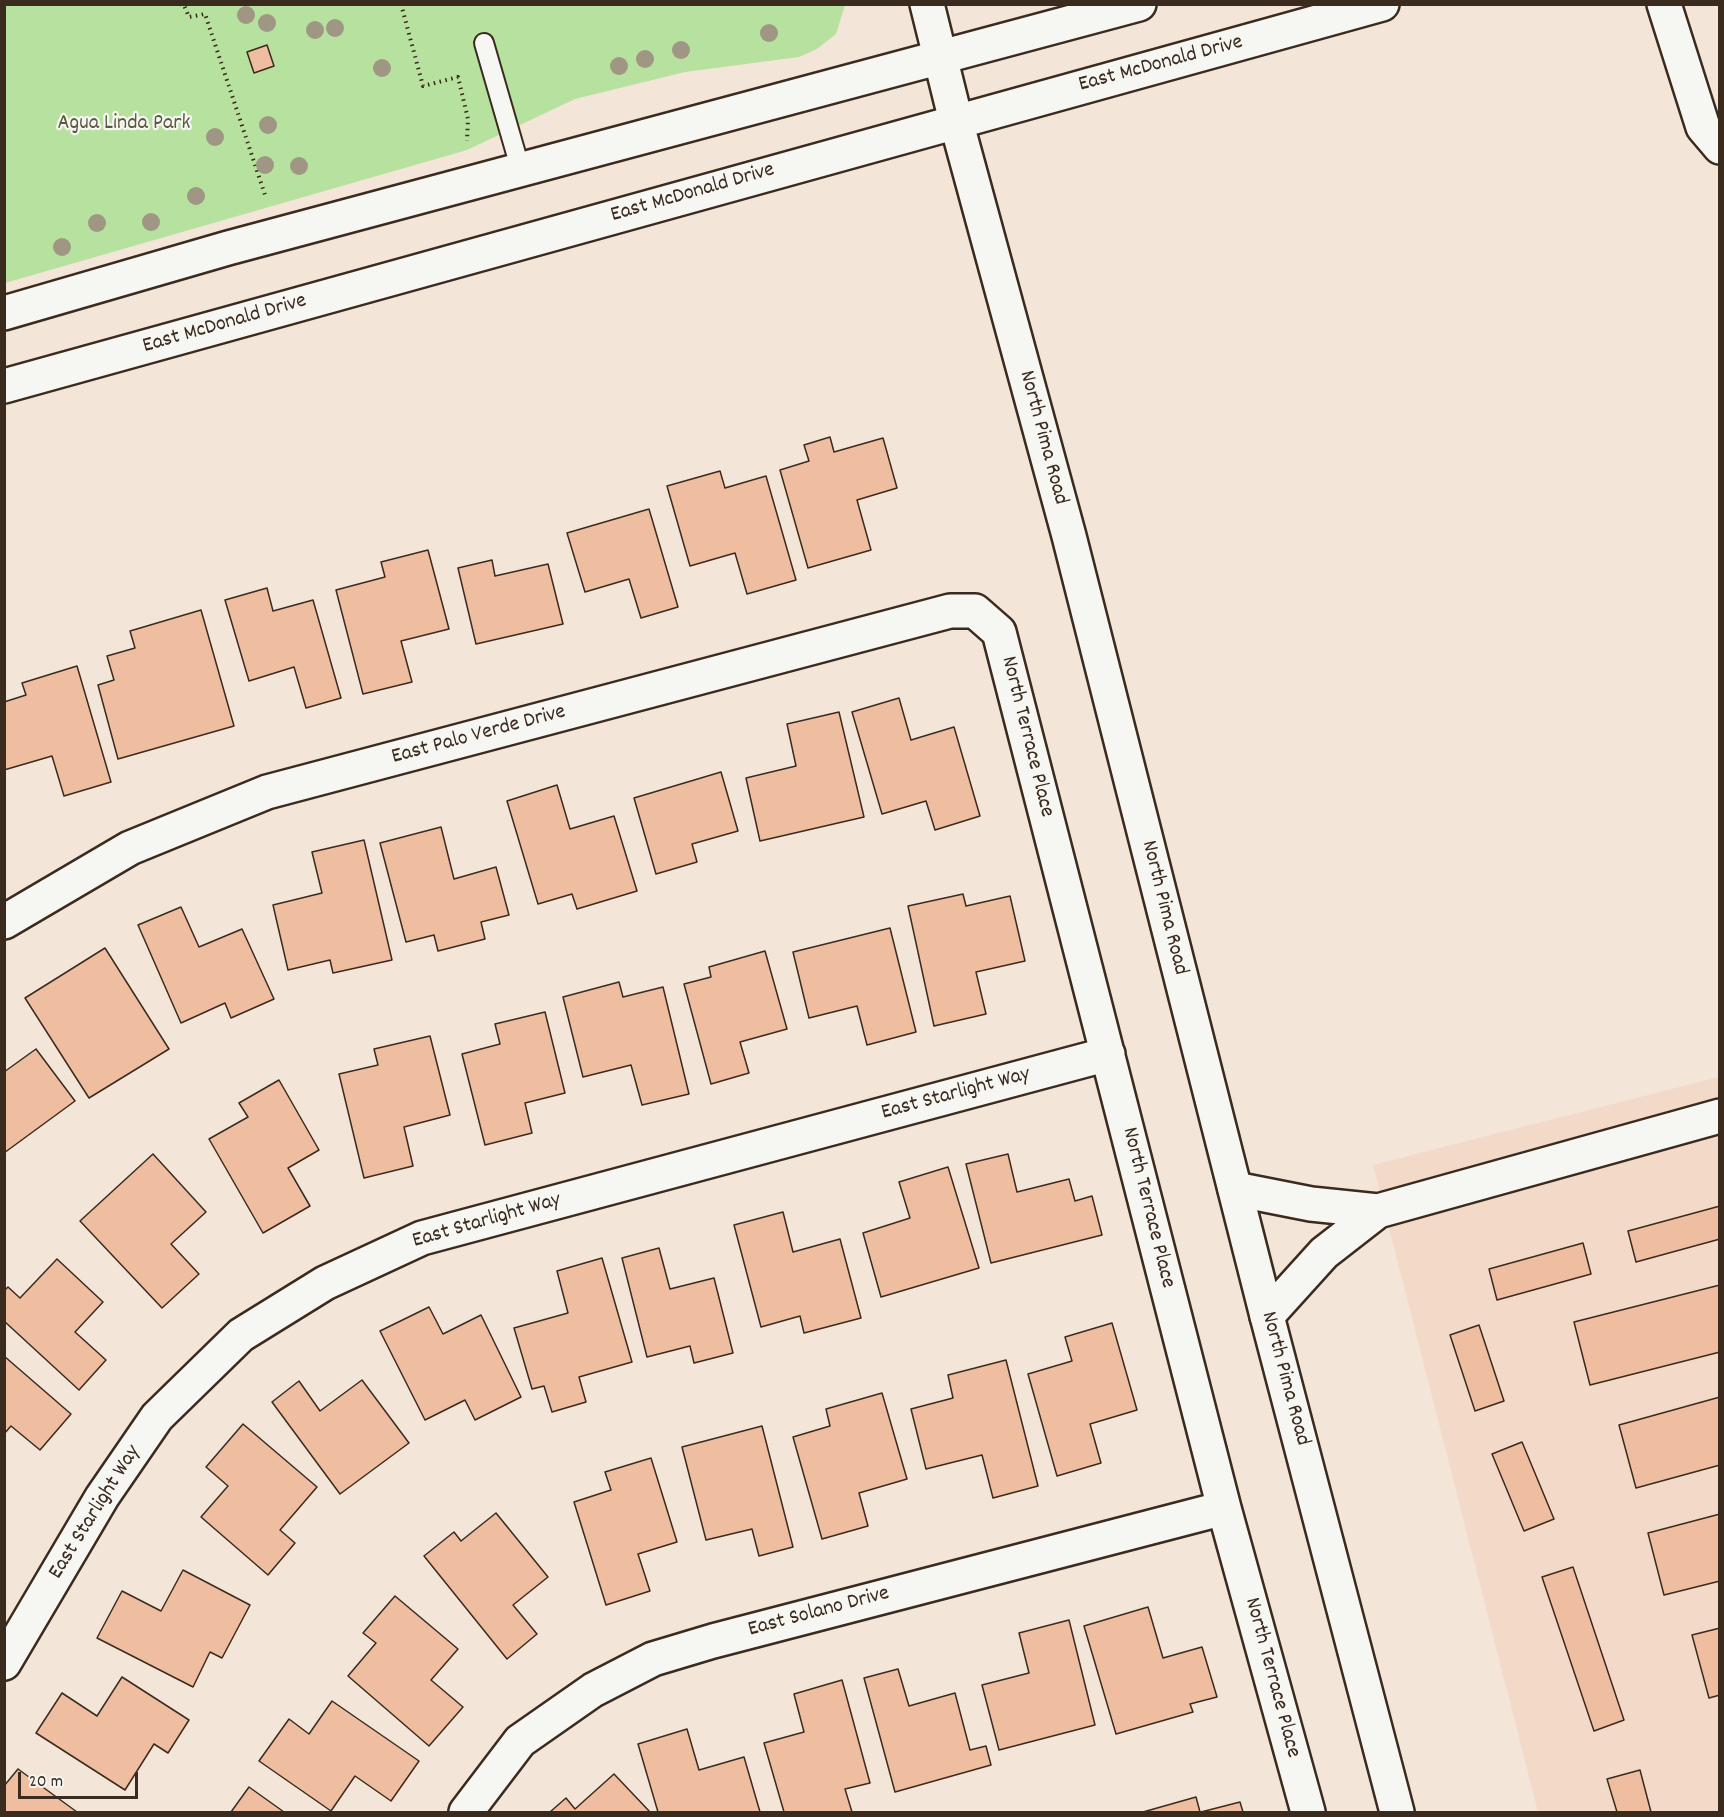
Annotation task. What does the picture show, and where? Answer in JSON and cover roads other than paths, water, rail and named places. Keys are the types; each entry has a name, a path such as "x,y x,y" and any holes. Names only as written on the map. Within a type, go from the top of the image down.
{"street":[{"name":"North Pima Road","path":"927,4 956,121 1069,536 1267,1316 1397,1812"},
{"path":"4,313 228,249 1139,4"},
{"name":"East McDonald Drive","path":"4,386 1382,4"},
{"path":"1664,4 1703,127 1719,147"},
{"name":"East Palo Verde Drive","path":"4,922 130,848 267,792 950,611 975,611"},
{"name":"North Terrace Place","path":"975,611 999,632 1224,1508 1308,1812"},
{"name":"East Starlight Way","path":"4,1663 102,1497 157,1418 241,1335 325,1283 422,1238 1108,1054"},
{"path":"1235,1189 1311,1204 1378,1211 1719,1116"},
{"path":"1267,1316 1324,1253 1378,1211"},
{"name":"East Solano Drive","path":"466,1812 520,1742 593,1690 653,1659 713,1641 1224,1508"}],"lane":[{"path":"484,43 520,171"}],"park label":[{"name":"Agua Linda Park","path":"124,125"}]}
